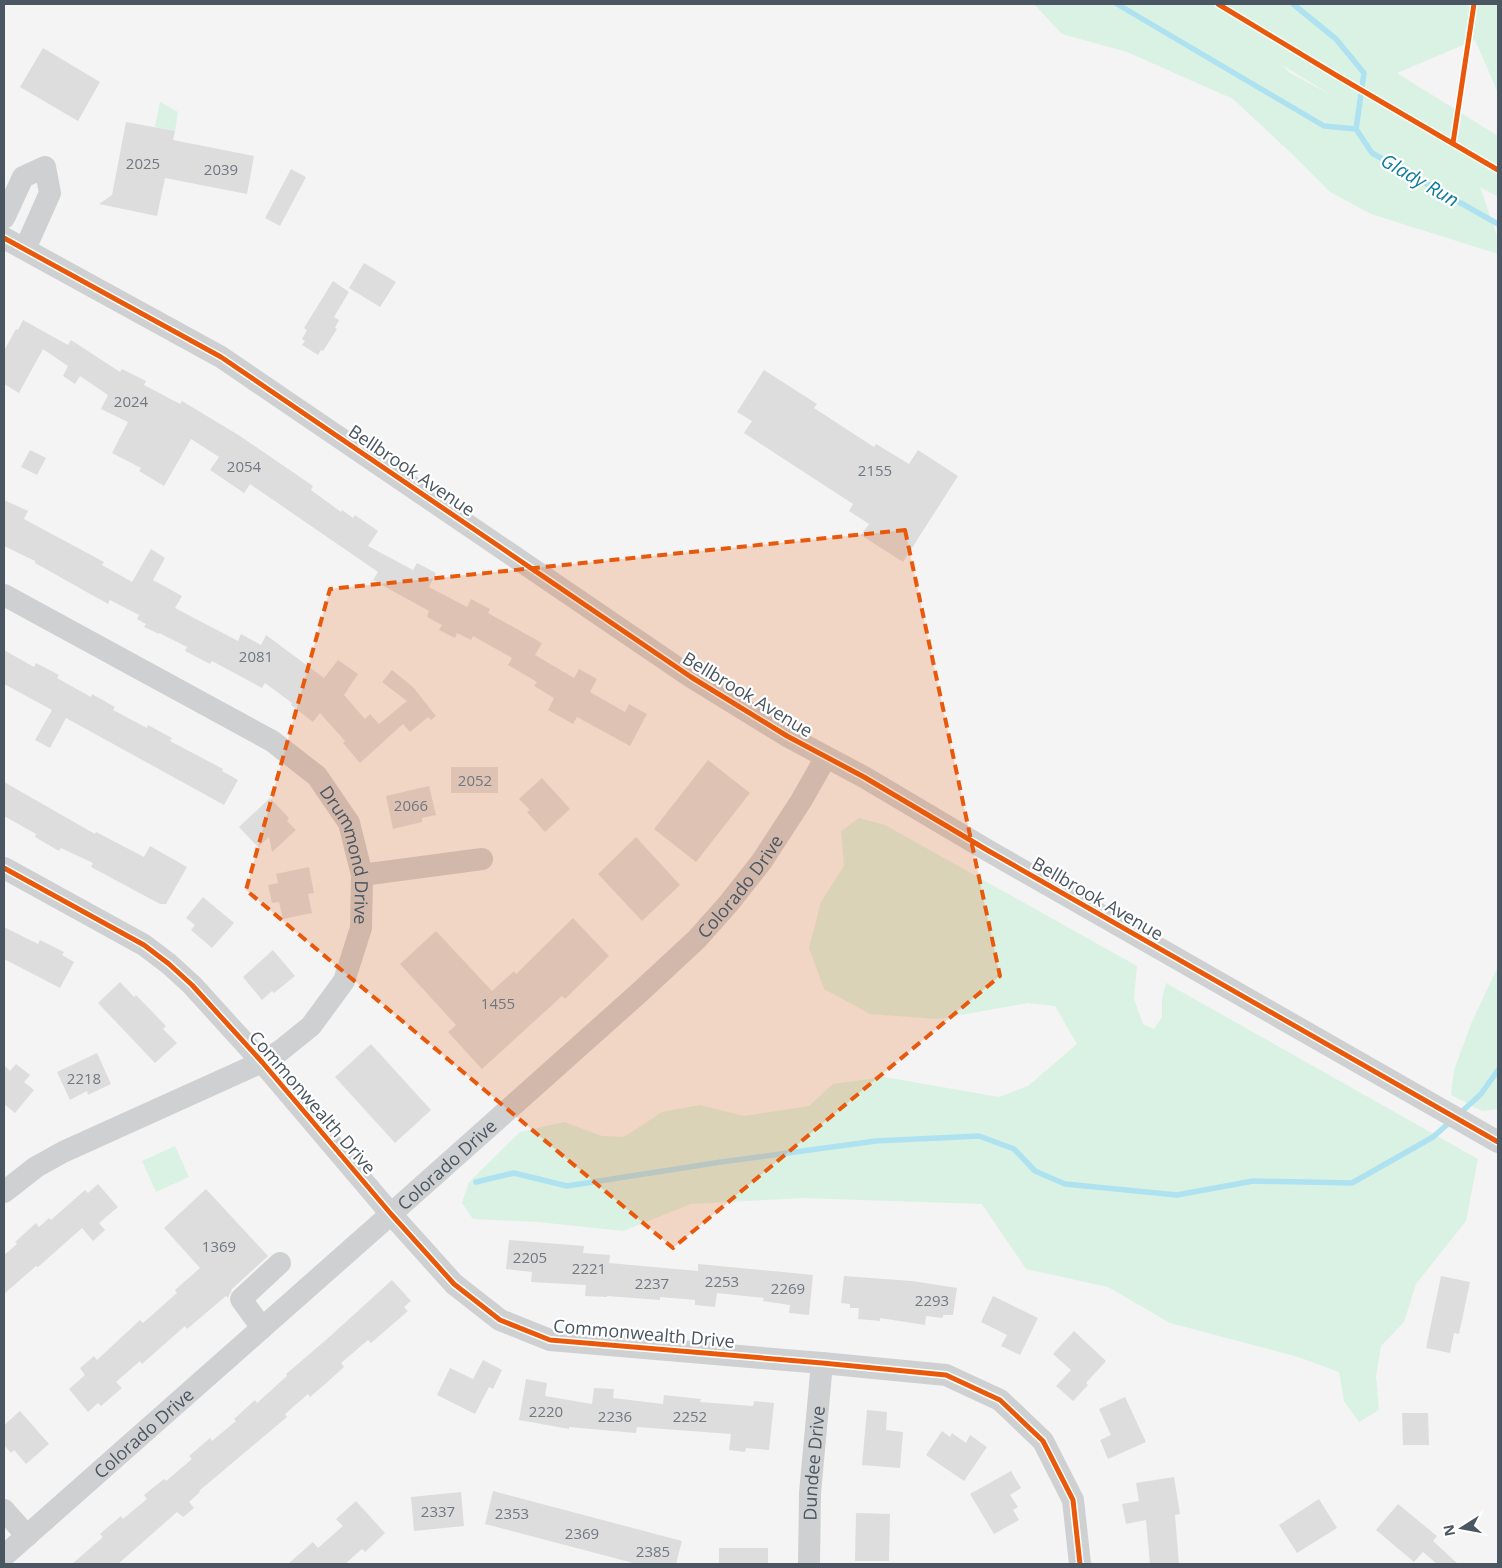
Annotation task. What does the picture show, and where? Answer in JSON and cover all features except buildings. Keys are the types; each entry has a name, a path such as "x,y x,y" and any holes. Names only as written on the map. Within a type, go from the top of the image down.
{"street":[{"path":"4,234 23,177 45,167 50,193 25,250"},
{"name":"Bellbrook Avenue","path":"4,234 25,250 221,357 691,677 787,736 864,777 987,850 1498,1142"},
{"name":"Drummond Drive","path":"4,595 272,742 317,776 349,823 362,875 361,928 344,981 311,1026 280,1051 262,1062 63,1152 7,1182"},
{"name":"Colorado Drive","path":"4,1556 391,1214 697,939 729,903 762,861 801,801 826,757"},
{"path":"362,875 482,859"},
{"name":"Commonwealth Drive","path":"4,868 144,945 192,985 262,1062 391,1214 459,1288 500,1320 550,1340 946,1375 1000,1400 1043,1441 1073,1500 1080,1564"},
{"path":"262,1328 241,1299 280,1264"},
{"name":"Dundee Drive","path":"809,1564 810,1493 822,1363"},
{"path":"4,1510 27,1536"}],"highlighted area":[{"path":"905,530 1000,976 673,1248 246,890 330,589"}],"green space":[{"path":"1034,4 1498,4 1498,93 1475,40 1397,73 1498,136 1498,197 1480,187 1498,239 1498,254 1371,214 1330,192 1233,99 1127,52 1062,34","holes":["1282,65 1333,96 1290,73"]},
{"path":"160,102 178,112 175,131 155,127"},
{"path":"859,818 885,825 1137,966 1134,999 1143,1024 1154,1029 1162,1017 1162,998 1166,983 1478,1159 1466,1221 1416,1284 1404,1322 1381,1346 1376,1376 1379,1410 1359,1422 1344,1401 1339,1372 1298,1357 1170,1323 1108,1287 1026,1269 982,1204 803,1198 691,1204 623,1231 538,1222 473,1219 462,1203 469,1182 520,1132 564,1122 602,1136 624,1137 662,1112 700,1105 744,1116 809,1106 833,1084 884,1077 999,1097 1028,1086 1077,1044 1055,1006 1028,1003 938,1019 870,1014 824,989 809,948 821,902 844,866 841,831"},
{"path":"1498,966 1498,1109 1482,1111 1451,1095 1454,1070 1471,1024"},
{"path":"175,1146 189,1177 156,1192 142,1161"}],"waterway":[{"path":"1117,4 1324,126 1356,129"},
{"name":"Glady Run","path":"1293,4 1336,39 1364,73 1356,129 1372,153 1498,224"},
{"path":"1458,1115 1481,1094 1498,1070"},
{"path":"476,1182 514,1173 567,1186 721,1162 876,1141 979,1136 1014,1149 1035,1171 1065,1184 1177,1195 1253,1181 1352,1183 1433,1137 1451,1121"}],"cycle path":[{"path":"1218,4 1498,170"},
{"path":"1453,143 1474,4"},
{"path":"4,238 221,357 691,677 787,736 864,777 987,850 1498,1142"},
{"path":"4,868 144,945 169,964 192,985 262,1062 391,1214 454,1284 500,1320 550,1340 946,1375 1000,1400 1043,1441 1073,1500 1080,1564"}]}
